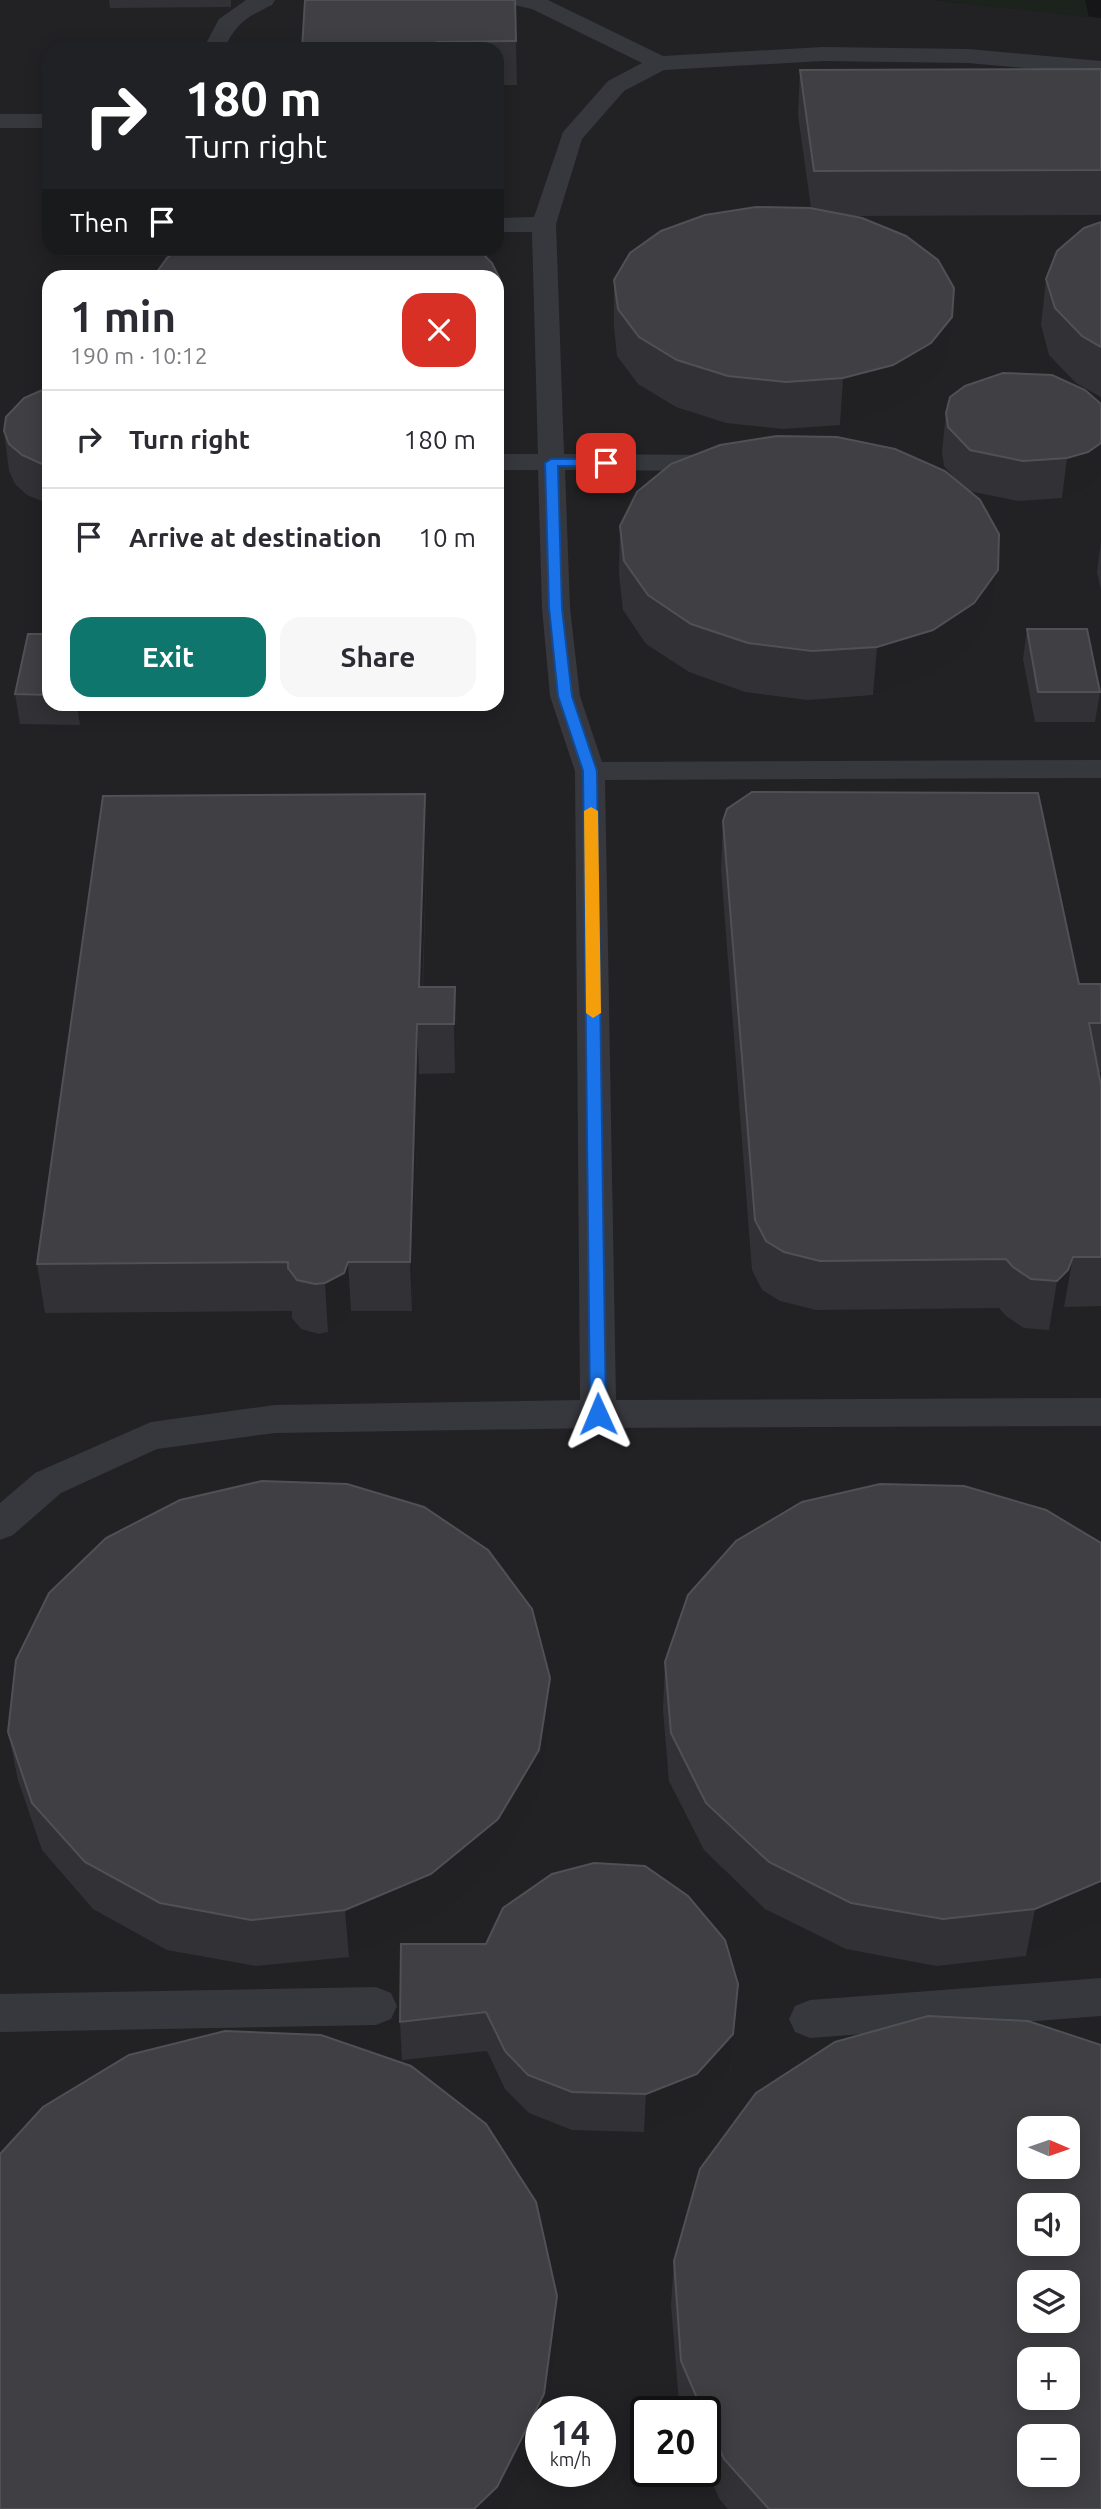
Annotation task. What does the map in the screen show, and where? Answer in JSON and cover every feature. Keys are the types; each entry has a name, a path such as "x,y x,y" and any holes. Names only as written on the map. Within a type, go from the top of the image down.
{"lane":[{"path":"216,42 220,30 235,13 264,0"},
{"path":"522,0 540,4 659,63"},
{"path":"598,1414 590,771 565,696 556,608 544,224 571,137 616,86 659,63 823,54 941,55 1101,68"},
{"path":"0,121 42,121"},
{"path":"504,225 544,224"},
{"path":"504,462 744,463"},
{"path":"590,771 1101,769"},
{"path":"0,1525 48,1483 151,1436 275,1419 598,1414 1101,1412"},
{"path":"810,2019 1101,1997"},
{"path":"0,2013 376,2006"}],"shaded area":[{"path":"0,0 934,0 1101,18 1101,2509 0,2509"},
{"path":"934,0 1085,0 1089,17"}],"building":[{"path":"305,0 515,0 516,41 302,42"},
{"path":"1101,69 1101,170 814,171 800,70"},
{"path":"756,207 810,208 862,218 906,236 938,260 954,288 952,317 931,343 893,365 843,378 786,382 728,376 677,360 639,337 618,309 614,280 630,253 661,231 705,215"},
{"path":"1101,222 1101,347 1082,336 1055,308 1046,279 1057,251 1084,228"},
{"path":"485,256 496,270 158,270 167,258"},
{"path":"1003,373 1052,375 1085,390 1101,404 1101,443 1088,452 1067,458 1023,461 970,450 948,427 946,413 950,397 965,386"},
{"path":"42,390 42,464 22,455 9,444 4,431 6,417 24,398"},
{"path":"777,436 837,437 895,449 945,471 980,500 999,534 998,570 974,603 933,630 877,647 812,651 748,643 691,624 648,595 624,561 620,526 637,492 671,464 720,445"},
{"path":"1027,629 1087,629 1100,692 1038,692"},
{"path":"28,634 42,634 42,695 15,694"},
{"path":"752,792 1038,793 1079,984 1101,984 1101,1023 1089,1023 1101,1085 1101,1257 1073,1257 1068,1270 1057,1281 1031,1279 1006,1259 820,1261 784,1252 766,1241 755,1220 723,821 727,809"},
{"path":"425,794 419,987 455,987 454,1024 417,1024 410,1262 348,1262 344,1273 325,1283 315,1284 297,1280 288,1268 288,1262 37,1264 103,796"},
{"path":"262,1481 347,1484 424,1507 488,1550 532,1609 550,1678 539,1750 498,1819 431,1874 345,1910 251,1920 160,1903 85,1862 32,1803 8,1732 16,1660 49,1593 106,1538 180,1500"},
{"path":"880,1484 964,1486 1046,1510 1101,1543 1101,1881 1035,1909 943,1919 851,1903 769,1862 706,1803 671,1733 665,1662 688,1595 736,1541 802,1502"},
{"path":"594,1863 645,1866 688,1896 725,1940 738,1984 733,2034 697,2074 646,2094 572,2092 528,2075 505,2051 486,2012 400,2022 401,1944 486,1944 503,1908 552,1874"},
{"path":"928,2016 1028,2021 1101,2045 1101,2509 769,2509 724,2459 721,2452 721,2396 696,2396 681,2361 674,2261 700,2169 756,2093 835,2042"},
{"path":"225,2031 321,2035 411,2066 486,2124 536,2202 557,2296 544,2394 525,2396 525,2432 497,2487 474,2509 0,2509 0,2154 43,2107 129,2055"}],"slow traffic":[{"path":"591,811 593,1013"}],"route":[{"path":"598,1414 590,771 565,696 556,608 551,463 606,463"}]}
